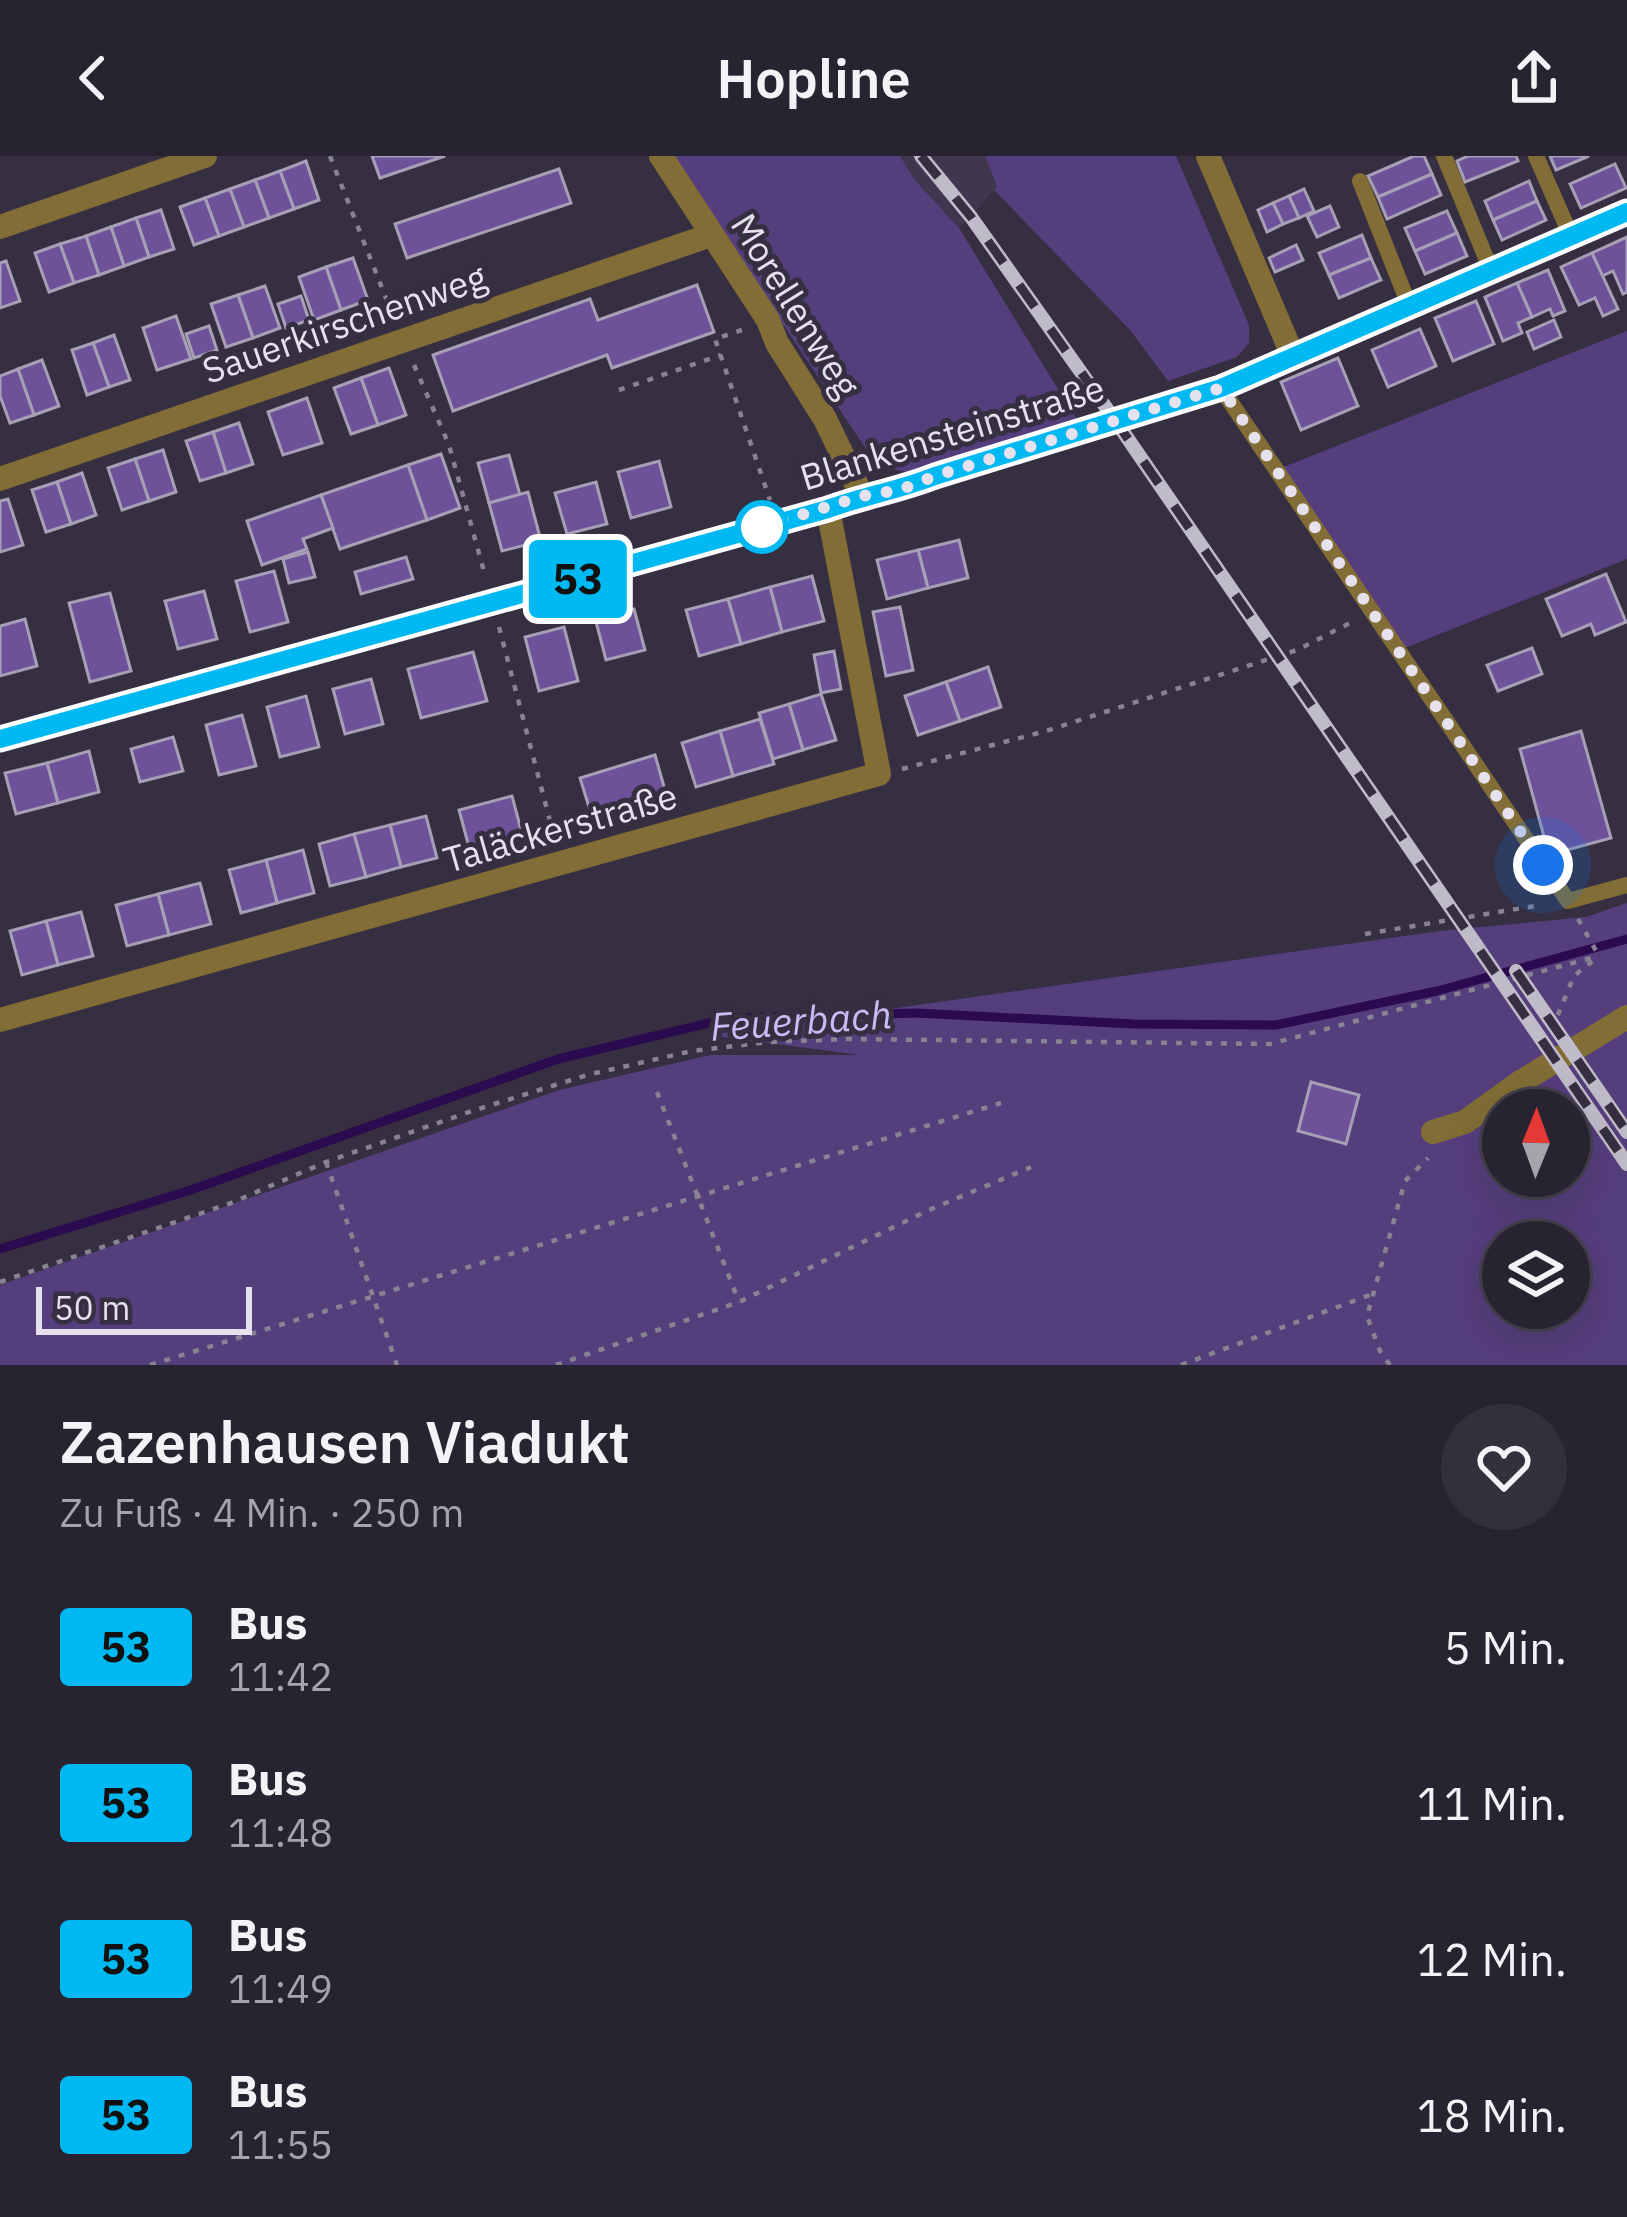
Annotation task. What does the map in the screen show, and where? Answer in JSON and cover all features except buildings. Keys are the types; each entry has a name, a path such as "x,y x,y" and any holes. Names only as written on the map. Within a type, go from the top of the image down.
{"street":[{"path":"0,227 205,156"},
{"name":"Morellenweg","path":"661,156 768,320 777,344 825,419 862,496"},
{"path":"1208,156 1292,354"},
{"name":"Blankensteinstraße","path":"0,739 862,496 900,490 1221,388 1627,212"},
{"name":"Sauerkirschenweg","path":"0,479 711,235"},
{"path":"828,509 879,774"},
{"name":"Taläckerstraße","path":"0,1020 879,774"},
{"path":"1433,1132 1466,1122 1627,1017"}],"lane":[{"path":"1444,156 1491,270"},
{"path":"1536,156 1571,236"},
{"path":"1360,181 1409,305"},
{"path":"1221,388 1568,901 1627,884"}],"path":[{"path":"330,156 449,445 562,865"},
{"path":"715,339 767,494"},
{"path":"620,391 721,356"},
{"path":"879,774 1046,731 1297,650 1371,612"},
{"path":"1365,934 1568,901"},
{"path":"1581,924 1600,956"},
{"path":"1548,1042 1574,976 1600,956"},
{"path":"0,1282 231,1203 326,1162 587,1075 692,1051 847,1040 1270,1044 1600,956"},
{"path":"658,1092 739,1302"},
{"path":"150,1365 1001,1103"},
{"path":"1390,1365 1367,1316 1405,1181 1466,1122"},
{"path":"326,1162 397,1365"},
{"path":"556,1365 739,1302 929,1210 1031,1167"},
{"path":"1181,1365 1375,1293"}],"shaded area":[{"path":"671,156 900,156 914,179 959,228 1079,423 914,474 885,467 870,455"},
{"path":"900,156 985,156 998,186 959,228 914,179"},
{"path":"985,156 1176,156 1249,325 1249,343 1237,357 1168,381 1130,330 994,190 997,186"},
{"path":"1627,331 1627,559 1405,648 1281,468"},
{"path":"1627,903 1627,1365 0,1365 0,1285 559,1090 710,1055 861,1055 707,1035 1440,931 1586,917"}],"waterway":[{"name":"Feuerbach","path":"0,1249 191,1190 558,1059 730,1018 916,1013 1134,1024 1276,1025 1437,991 1627,939"}],"railway":[{"path":"921,156 971,217 1117,423 1627,1164"},
{"path":"1516,971 1627,1132"}],"bus line":[{"name":"53","path":"0,739 862,496 900,490 1221,388 1627,212"}],"route":[{"path":"762,527 862,496 900,490 1221,388 1543,865"}]}
